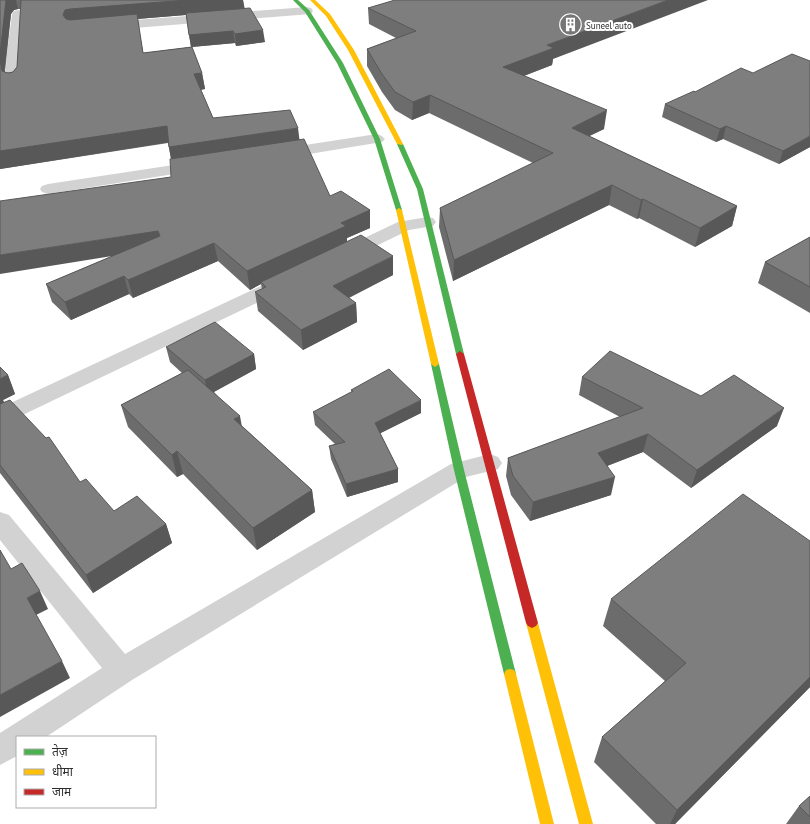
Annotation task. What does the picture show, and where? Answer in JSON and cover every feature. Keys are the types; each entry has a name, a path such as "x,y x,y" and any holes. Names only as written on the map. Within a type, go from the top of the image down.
{"street":[{"path":"296,0 328,15 351,50 396,134 420,189 427,222 490,463 531,629 586,824"},
{"path":"97,27 310,6"},
{"path":"310,6 335,52 377,139 404,226 459,470 504,634 547,824"},
{"path":"14,83 6,68 12,30 18,14"},
{"path":"335,52 351,50"},
{"path":"268,155 377,139"},
{"path":"48,189 213,164"},
{"path":"332,260 404,226 427,222"},
{"path":"0,417 296,277"},
{"path":"22,736 122,672 459,470 490,463"},
{"path":"0,522 122,672"},
{"path":"0,750 16,740"}],"building":[{"path":"0,0 6,0 0,54"},
{"path":"21,0 188,0 70,9 65,10 63,15 66,19 70,20 137,14 143,53 192,47 202,73 194,74 213,118 290,110 298,128 169,147 167,126 0,151 0,60 2,71 8,73 13,72 17,67"},
{"path":"395,0 668,0 547,45 554,48 503,67 607,110 572,128 737,206 700,228 612,185 454,260 440,208 553,153 430,95 413,102 395,92 367,49 416,31 368,8"},
{"path":"250,8 263,30 235,34 233,31 189,35 186,13"},
{"path":"792,54 810,61 810,136 783,151 726,126 720,129 665,104 694,91 695,92 741,68 753,73"},
{"path":"304,139 330,196 341,191 370,210 341,223 346,226 247,271 214,243 128,280 124,276 65,302 46,284 160,236 158,231 0,255 0,201 171,177 170,159"},
{"path":"361,235 393,256 333,286 356,303 301,330 255,292 266,287 261,282"},
{"path":"810,237 810,287 765,262"},
{"path":"215,322 254,354 205,380 166,347"},
{"path":"610,351 701,396 734,375 784,408 697,470 648,434 598,453 615,477 533,502 513,476 508,458 643,408 582,377"},
{"path":"0,367 8,375 0,379"},
{"path":"389,369 421,400 375,423 398,469 346,484 329,446 345,442 313,412 353,391 351,390"},
{"path":"188,370 240,416 234,419 312,490 253,528 177,451 172,455 121,405"},
{"path":"10,400 46,438 49,437 80,482 86,479 114,511 137,496 166,524 86,575 0,465 0,404"},
{"path":"743,494 810,541 810,677 677,810 602,737 686,663 611,599"},
{"path":"0,550 11,569 22,563 40,591 27,598 62,661 0,695"},
{"path":"810,796 810,817 799,806"}],"traffic: fast":[{"path":"295,0 307,11 340,63 377,139 399,210"},
{"path":"400,144 420,189 460,354"},
{"path":"435,364 459,470 510,674"}],"traffic: slow":[{"path":"312,0 328,15 351,50 400,144"},
{"path":"399,210 435,364"},
{"path":"532,623 586,824"},
{"path":"510,674 547,824"}],"traffic: jam":[{"path":"460,354 532,623"}],"place":[{"name":"Suneel auto","path":"570,25"}]}
